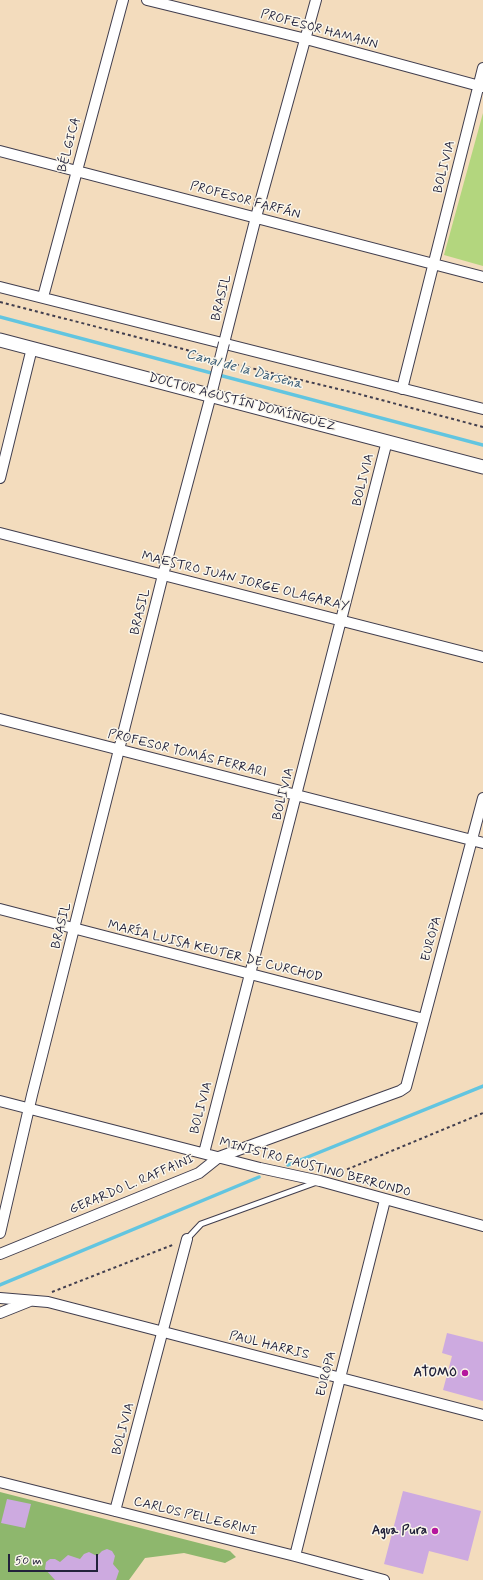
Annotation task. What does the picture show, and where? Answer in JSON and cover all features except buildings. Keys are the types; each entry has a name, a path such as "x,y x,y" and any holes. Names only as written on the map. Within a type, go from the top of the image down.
{"street":[{"name":"BÉLGICA","path":"43,297 123,0"},
{"name":"PROFESOR HAMANN","path":"147,0 306,39 481,86"},
{"name":"BRASIL","path":"0,1233 29,1108 163,575 211,395 256,217 316,0"},
{"name":"BOLIVIA","path":"402,389 481,86 483,68"},
{"name":"PROFESOR FARFÁN","path":"0,151 483,277"},
{"path":"0,287 483,409"},
{"name":"DOCTOR AGUSTÍN DOMÍNGUEZ","path":"0,340 483,467"},
{"path":"0,478 32,348"},
{"name":"BOLIVIA","path":"204,1153 388,441"},
{"name":"MAESTRO JUAN JORGE OLAGARAY","path":"0,533 483,657"},
{"name":"PROFESOR TOMÁS FERRARI","path":"0,719 483,843"},
{"name":"EUROPA","path":"406,1087 483,798"},
{"name":"MARÍA LUISA KEUTER DE CURCHOD","path":"0,910 424,1019"},
{"name":"GERARDO L. RAFFAINI","path":"0,1254 199,1173 219,1157 400,1092 406,1087"},
{"name":"MINISTRO FAUSTINO BERRONDO","path":"0,1101 219,1157 320,1181 483,1226"},
{"name":"EUROPA","path":"295,1556 385,1200"},
{"name":"BOLIVIA","path":"115,1511 164,1332 187,1238"},
{"name":"PAUL HARRIS","path":"0,1298 48,1302 483,1415"},
{"path":"0,1313 33,1300"},
{"name":"CARLOS PELLEGRINI","path":"0,1482 295,1556 384,1580"}],"lane":[{"path":"187,1238 201,1224 320,1181"}],"path":[{"path":"0,302 187,350 214,360"},
{"path":"229,363 355,393 483,427"},
{"path":"320,1181 483,1113"},
{"path":"33,1300 187,1238"}],"green space":[{"path":"483,113 483,266 444,255"},
{"path":"0,1492 230,1551 236,1557 225,1563 184,1553 145,1558 129,1580 0,1580"}],"waterway":[{"name":"Canal de la Darsena","path":"0,317 483,445"},
{"path":"288,1165 483,1086"},
{"path":"0,1285 259,1177"}],"place":[{"name":"ATOMO","path":"465,1373"},
{"name":"Agua Pura","path":"435,1531"}]}
